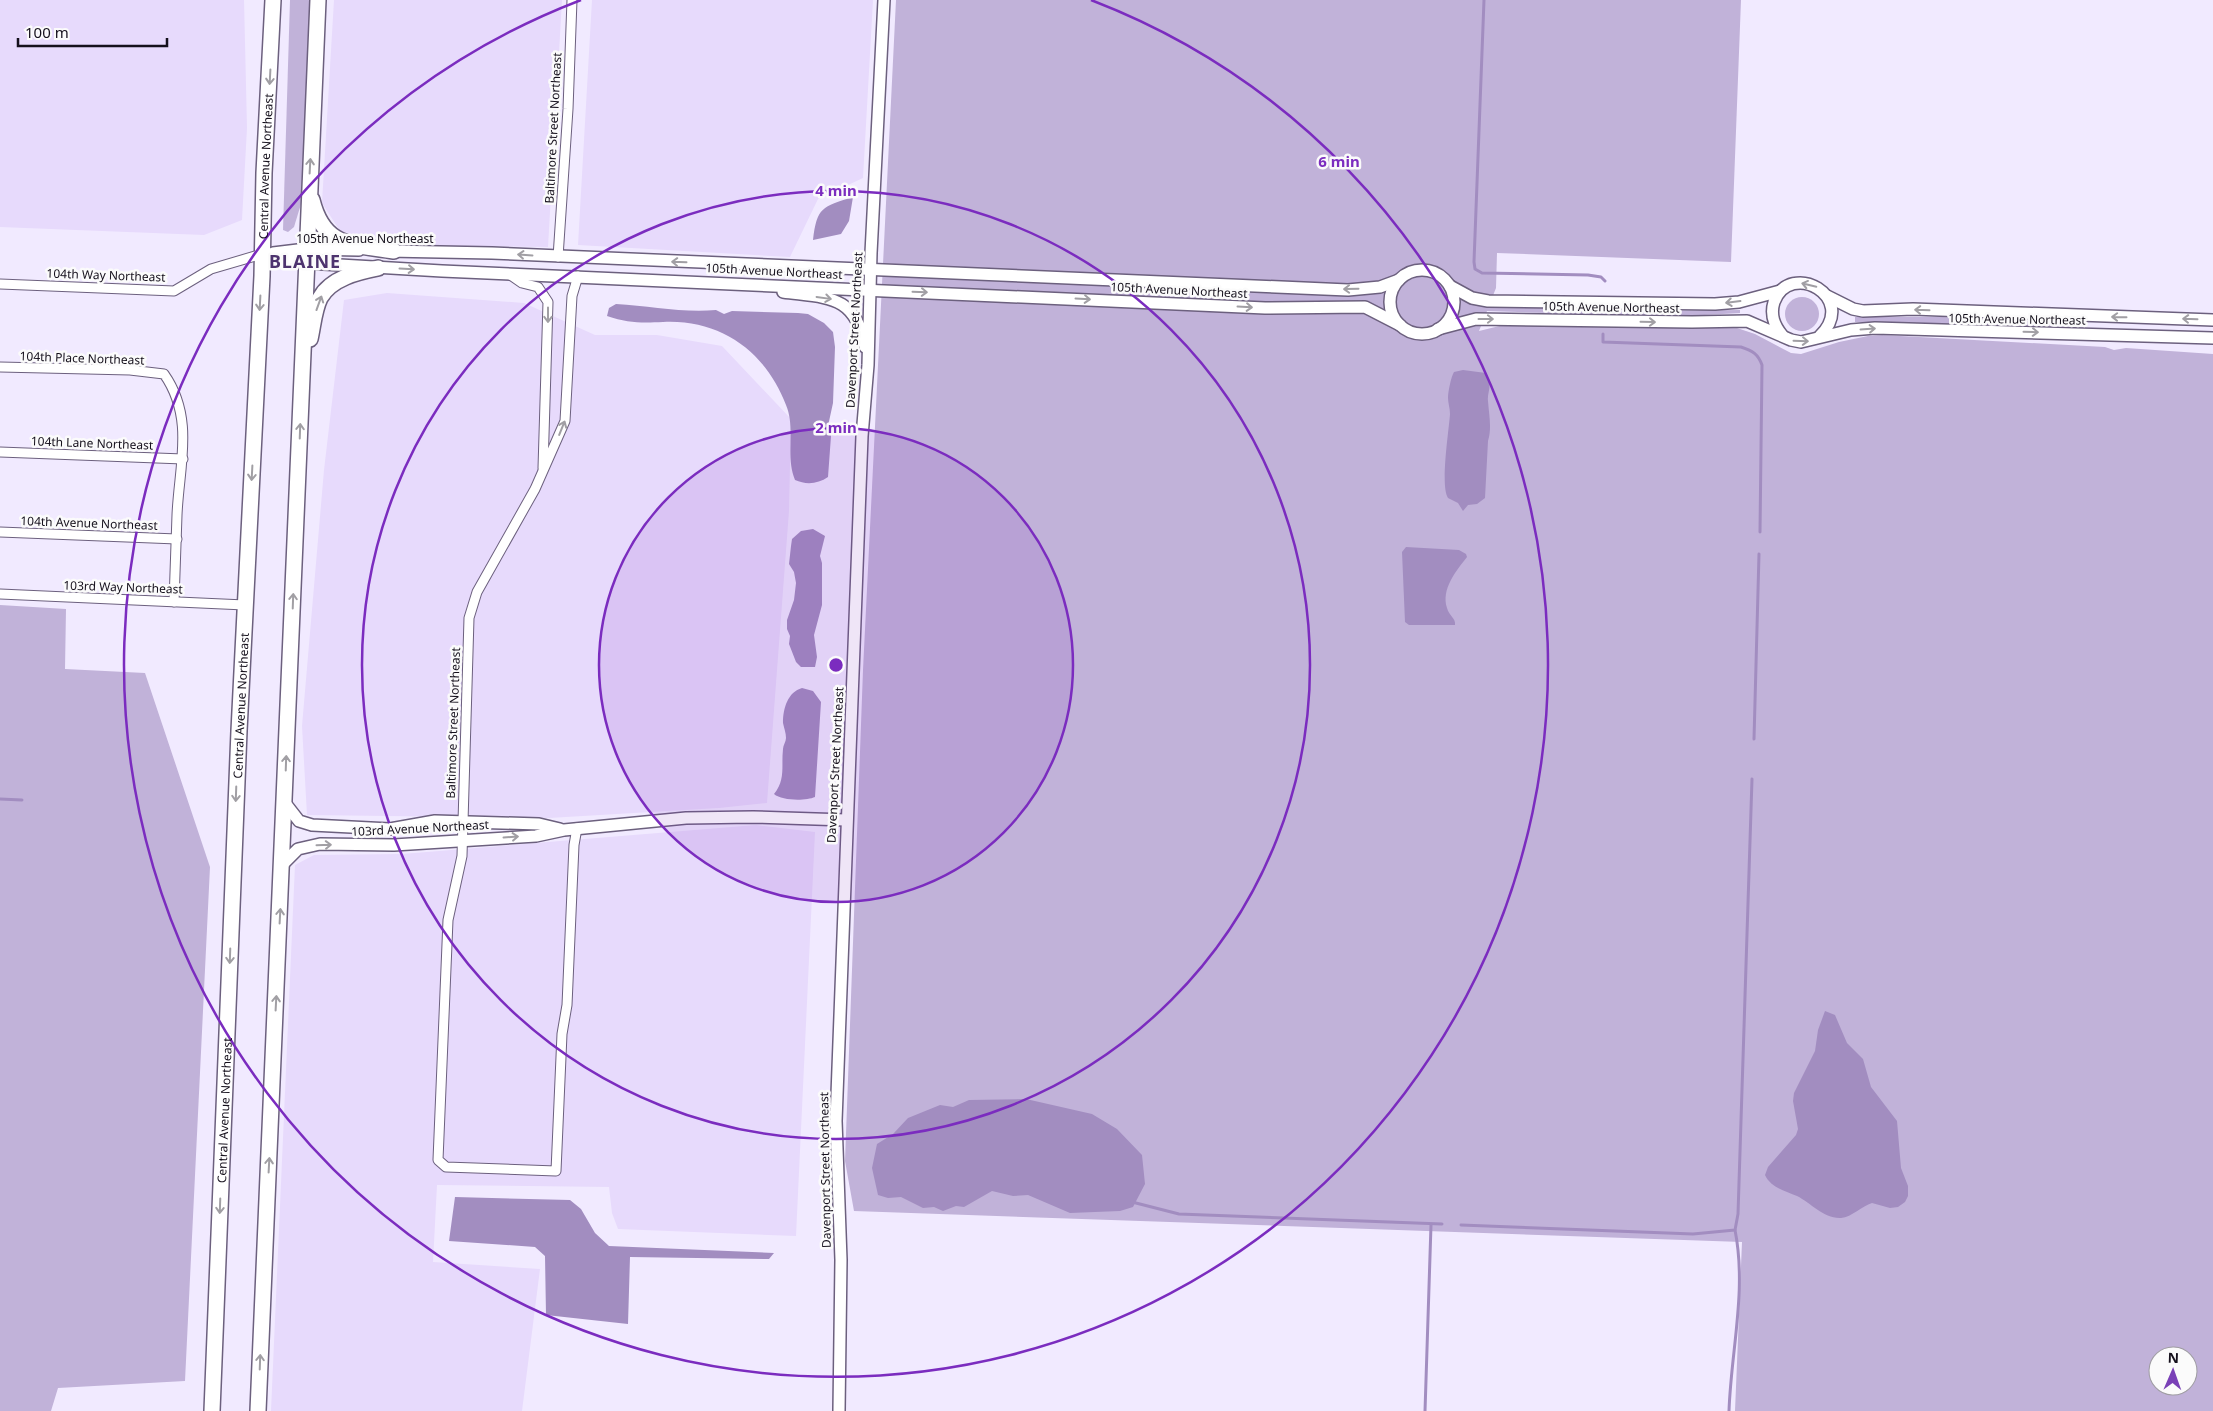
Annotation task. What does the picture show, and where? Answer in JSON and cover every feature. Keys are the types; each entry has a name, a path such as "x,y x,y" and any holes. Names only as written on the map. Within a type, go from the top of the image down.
{"highway":[{"name":"Central Avenue Northeast","path":"212,1411 245,605 273,0"},
{"path":"258,1411 318,0"},
{"path":"309,188 316,217 333,238 345,243 394,251"},
{"path":"303,367 321,297 329,288 346,277 378,268"}],"street":[{"name":"Baltimore Street Northeast","path":"558,258 568,109 572,0"},
{"name":"Davenport Street Northeast","path":"839,1411 841,1270 836,1120 862,436 872,290 871,269 884,0"},
{"name":"105th Avenue Northeast","path":"262,254 306,256 394,251 492,253 558,258 871,269 1348,290 1380,287 1399,280 1408,274 1426,271 1442,277 1450,286 1472,298 1488,301 1715,304 1739,302 1780,291 1794,284 1808,283 1821,290 1827,296 1853,309 1913,309 2213,320"},
{"name":"104th Way Northeast","path":"0,284 174,291 211,270 262,254"},
{"name":"105th Avenue Northeast","path":"306,256 378,268 1265,308 1365,308 1417,334 1430,333 1476,319 1747,321 1791,340 1801,342 1811,341 1820,336 1874,328 2213,338"},
{"name":"Baltimore Street Northeast","path":"507,273 522,283 538,287 546,296 548,302 543,474"},
{"name":"Baltimore Street Northeast","path":"578,276 572,296 565,421 543,474 477,592 470,618 463,840 461,863 448,920 438,1160 446,1167 556,1171 574,845 578,828"},
{"path":"1399,280 1390,298 1394,317 1400,325"},
{"path":"724,283 833,299 846,306 858,322 868,365"},
{"path":"1438,330 1451,316 1454,306 1450,286"},
{"path":"1780,291 1772,309 1776,327 1782,335"},
{"path":"1820,336 1827,330 1832,313 1827,296"},
{"name":"104th Place Northeast","path":"0,367 130,370 164,374 169,381 182,413 183,459"},
{"name":"104th Lane Northeast","path":"0,452 183,459"},
{"path":"174,602 177,513 183,459"},
{"name":"104th Avenue Northeast","path":"0,532 177,539"},
{"name":"103rd Way Northeast","path":"0,594 245,605"},
{"name":"103rd Avenue Northeast","path":"285,803 299,821 312,825 390,829 435,822 463,822 539,824 564,830"},
{"name":"103rd Avenue Northeast","path":"282,864 298,849 320,844 394,845 536,836 578,828 718,816 846,820"}],"shaded area":[{"path":"0,0 244,0 247,128 242,220 204,235 0,227"},
{"path":"290,0 310,0 301,204 294,227 288,232 283,230"},
{"path":"334,0 562,0 548,247 401,245 340,231 322,203"},
{"path":"592,0 873,0 863,178 818,199 790,257 578,245"},
{"path":"896,0 1741,0 1731,262 1497,253 1496,288 1488,308 1522,307 1640,311 1740,310 1740,313 1669,317 1487,311 1479,331 1528,319 1692,322 1737,328 1755,334 1791,353 1801,354 1839,342 1882,335 2105,347 2114,350 2126,348 2213,354 2213,1411 1735,1411 1742,1242 854,1211 845,1161 863,670"},
{"path":"853,197 849,221 841,234 813,240 819,215 823,210 834,203"},
{"path":"387,293 524,303 595,335 657,335 722,346 791,419 789,511 767,803 719,808 549,818 307,815 302,726 324,470 344,300"},
{"path":"1802,297 1814,302 1819,314 1814,326 1802,331 1790,326 1785,314 1790,302"},
{"path":"616,304 679,310 716,310 724,314 732,311 798,313 808,314 824,323 833,332 835,347 833,403 828,426 831,436 828,477 812,483 803,483 795,480 791,462 789,414 786,405 766,369 739,342 704,326 684,323 635,322 607,316 609,308"},
{"path":"1855,317 1942,317 2076,323 2077,327 1855,322"},
{"path":"1463,370 1486,373 1489,379 1490,426 1485,498 1477,504 1468,505 1463,511 1458,503 1448,498 1445,482 1450,414 1449,388 1454,372"},
{"path":"813,529 825,536 820,556 822,563 822,605 814,635 817,657 815,667 801,667 796,662 789,644 790,636 787,629 787,620 794,600 796,583 794,572 789,564 792,539 801,531"},
{"path":"1406,547 1459,550 1466,554 1467,557 1458,568 1446,594 1447,608 1455,625 1409,625 1405,622 1402,552"},
{"path":"0,605 66,609 65,669 145,673 210,867 185,1381 58,1388 51,1411 0,1411"},
{"path":"802,688 813,691 821,702 815,797 800,800 783,798 774,794 780,783 782,772 783,748 786,738 783,723 785,706 793,693"},
{"path":"756,825 815,832 796,1236 618,1229 612,1213 609,1187 437,1185 433,1262 540,1269 522,1411 271,1411 295,865 314,855 402,854"},
{"path":"1825,1011 1835,1015 1847,1043 1863,1059 1871,1087 1897,1121 1901,1168 1908,1186 1908,1196 1905,1202 1898,1207 1890,1208 1872,1203 1849,1216 1835,1218 1823,1213 1797,1196 1775,1186 1765,1175 1768,1167 1796,1135 1798,1129 1793,1101 1794,1093 1815,1051 1818,1030"},
{"path":"1026,1099 1092,1114 1117,1129 1142,1155 1145,1184 1133,1207 1120,1211 1070,1213 1028,1195 1013,1196 992,1191 964,1207 956,1206 943,1211 934,1207 923,1208 901,1197 888,1198 878,1195 872,1168 877,1144 893,1134 908,1118 940,1105 953,1107 969,1100"},
{"path":"455,1197 570,1200 581,1209 595,1233 609,1246 774,1253 769,1259 630,1257 628,1324 546,1315 545,1256 535,1247 449,1241"}],"waterway":[{"path":"1484,0 1475,269 1482,273 1588,275 1601,277 1605,281"},
{"path":"1603,334 1603,342 1741,347 1759,358 1762,365 1760,532"},
{"path":"1754,739 1759,554"},
{"path":"1461,1225 1693,1234 1735,1230 1738,1214 1752,779"},
{"path":"0,799 22,800"},
{"path":"1132,1202 1179,1214 1442,1224"},
{"path":"1425,1411 1431,1225"},
{"path":"1729,1411 1739,1298 1738,1253 1735,1230"}],"district":[{"name":"BLAINE","path":"305,261"}]}
